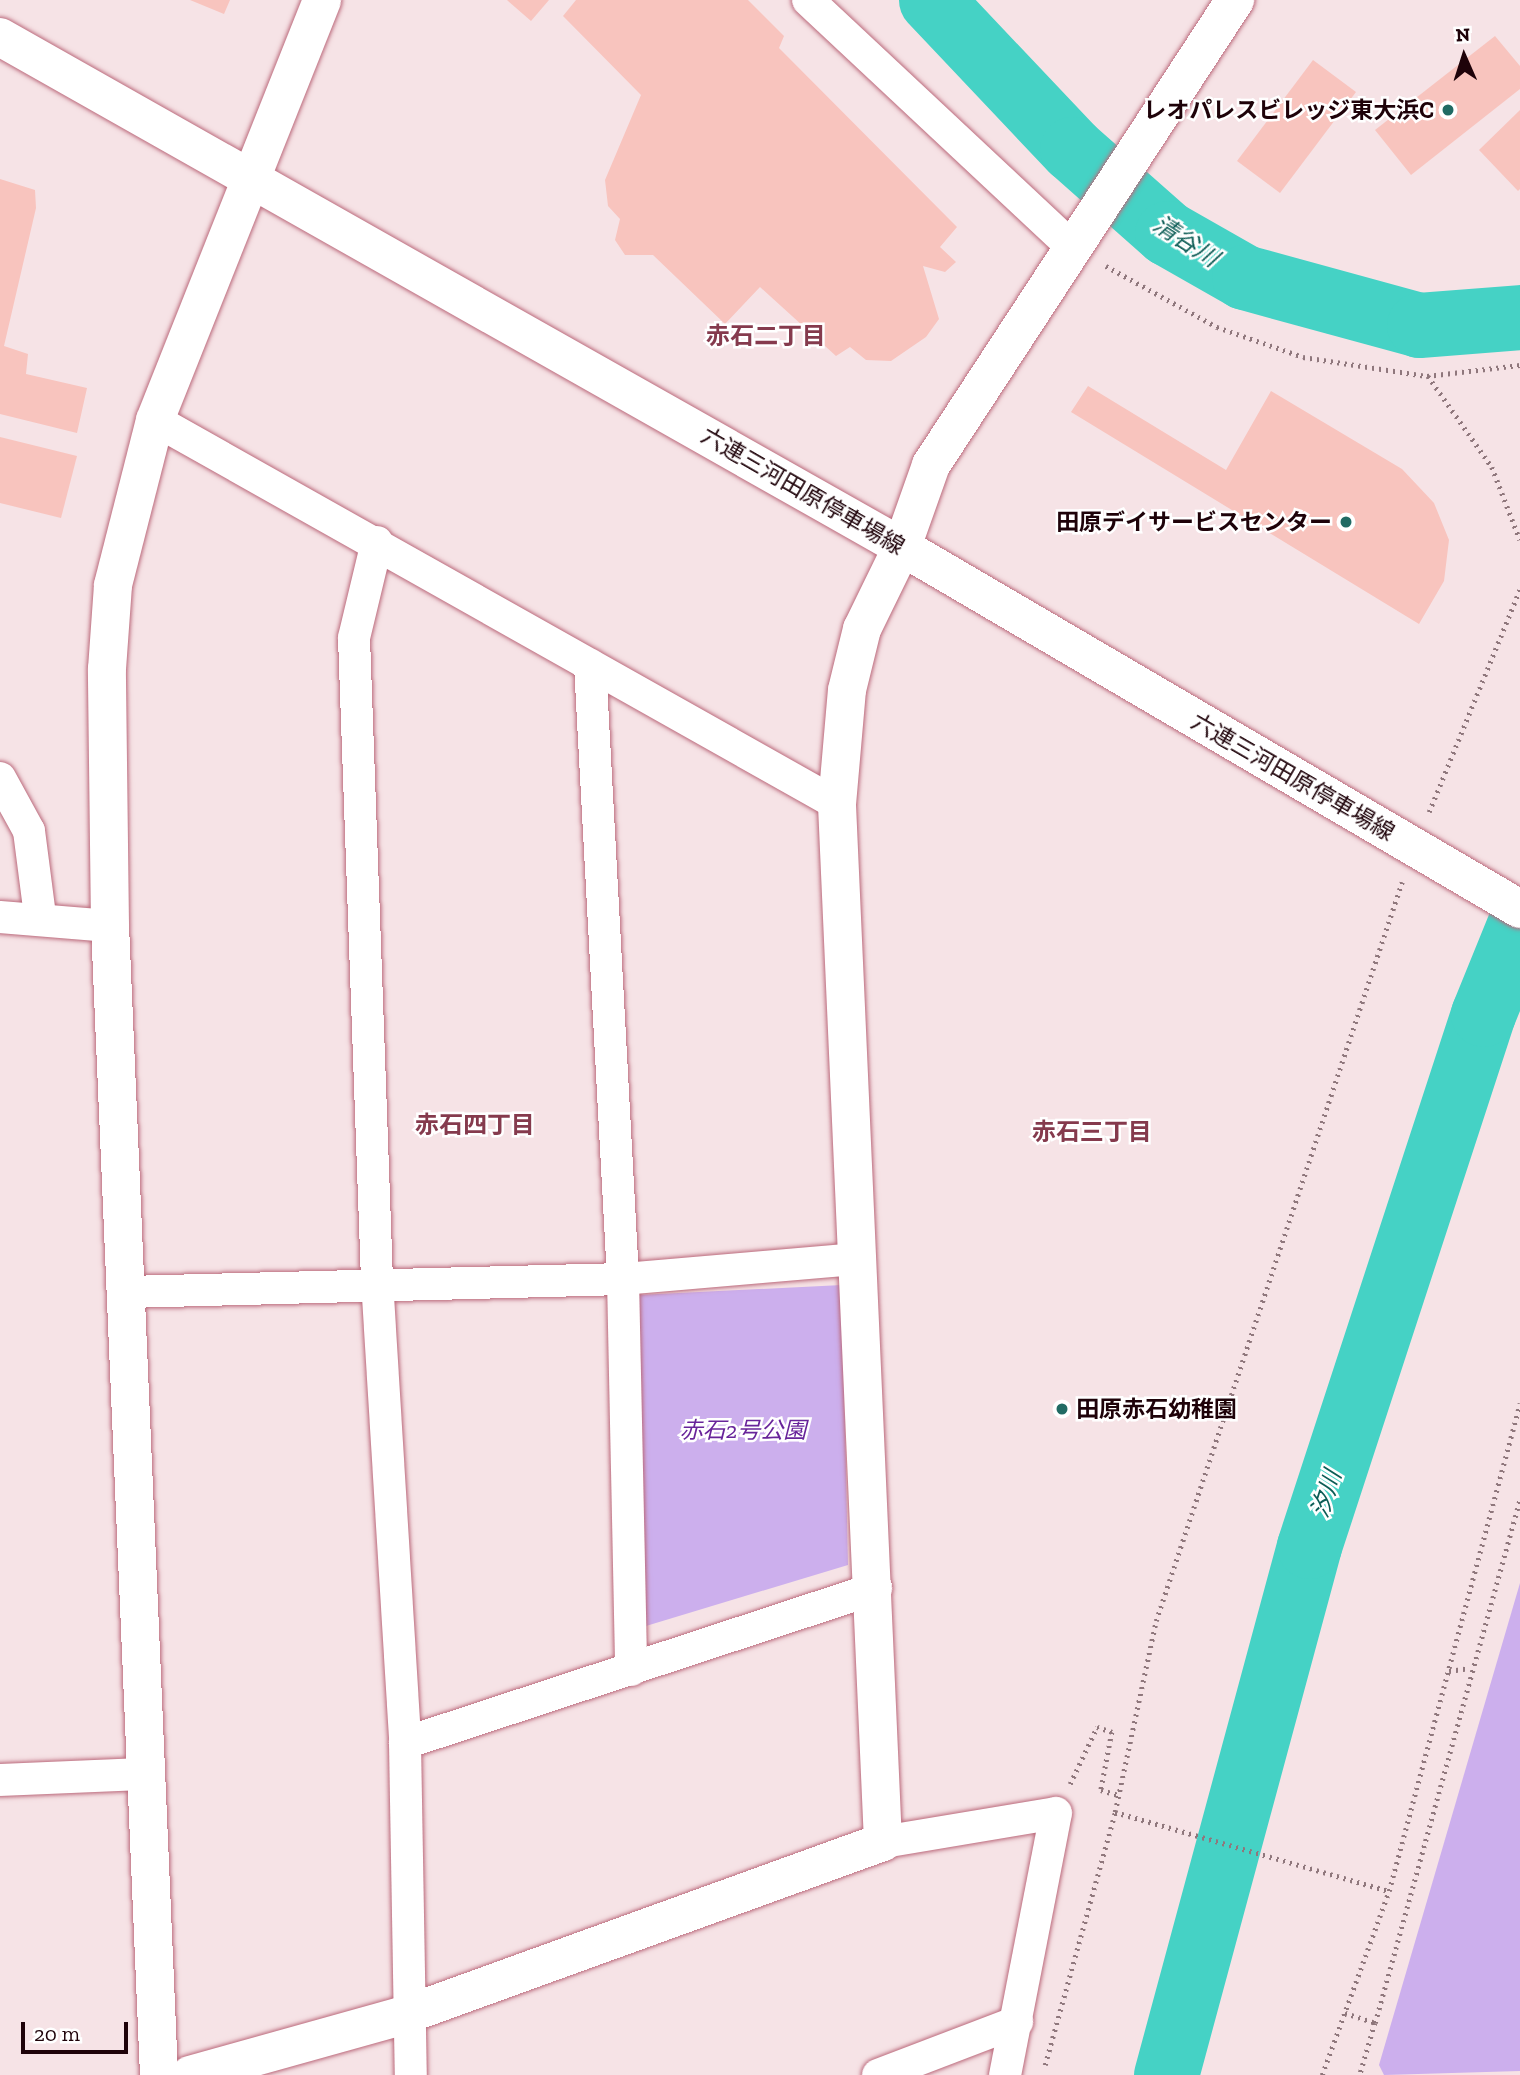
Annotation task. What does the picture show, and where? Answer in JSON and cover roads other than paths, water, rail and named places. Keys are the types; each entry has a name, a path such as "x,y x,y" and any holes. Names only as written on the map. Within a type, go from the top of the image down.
{"street":[{"path":"159,2075 144,1774 127,1292 110,926 107,669 113,585 155,420 322,0"},
{"path":"808,0 1074,249"},
{"path":"883,1842 876,1588 856,1259 836,804 847,690 862,629 902,547 944,442 1074,249 1235,0"},
{"name":"六連三河田原停車場線","path":"0,37 250,181 902,547 1520,909"},
{"path":"155,420 377,542 836,804"},
{"path":"377,542 354,638 377,1280 405,1743 411,2075"},
{"path":"590,665 623,1279 631,1670"},
{"path":"0,778 29,831 40,916"},
{"path":"0,917 40,916 110,926"},
{"path":"127,1292 377,1280 623,1279 856,1259"},
{"path":"405,1743 876,1588"},
{"path":"0,1780 144,1774"},
{"path":"190,2075 408,2014 883,1842 1056,1813 1005,2075"},
{"path":"878,2075 1017,2022"}],"waterway":[{"name":"清谷川","path":"931,0 1072,149 1167,233 1244,277 1419,325 1520,317"},
{"name":"汐川","path":"1166,2075 1309,1546 1483,1014 1520,923"}],"place":[{"name":"レオパレスビレッジ東大浜C","path":"1448,110"},
{"name":"田原デイサービスセンター","path":"1346,522"},
{"name":"田原赤石幼稚園","path":"1062,1409"}],"district":[{"name":"赤石二丁目","path":"766,336"},
{"name":"赤石四丁目","path":"475,1125"},
{"name":"赤石三丁目","path":"1092,1132"}],"park label":[{"name":"赤石2号公園","path":"743,1430"}]}
